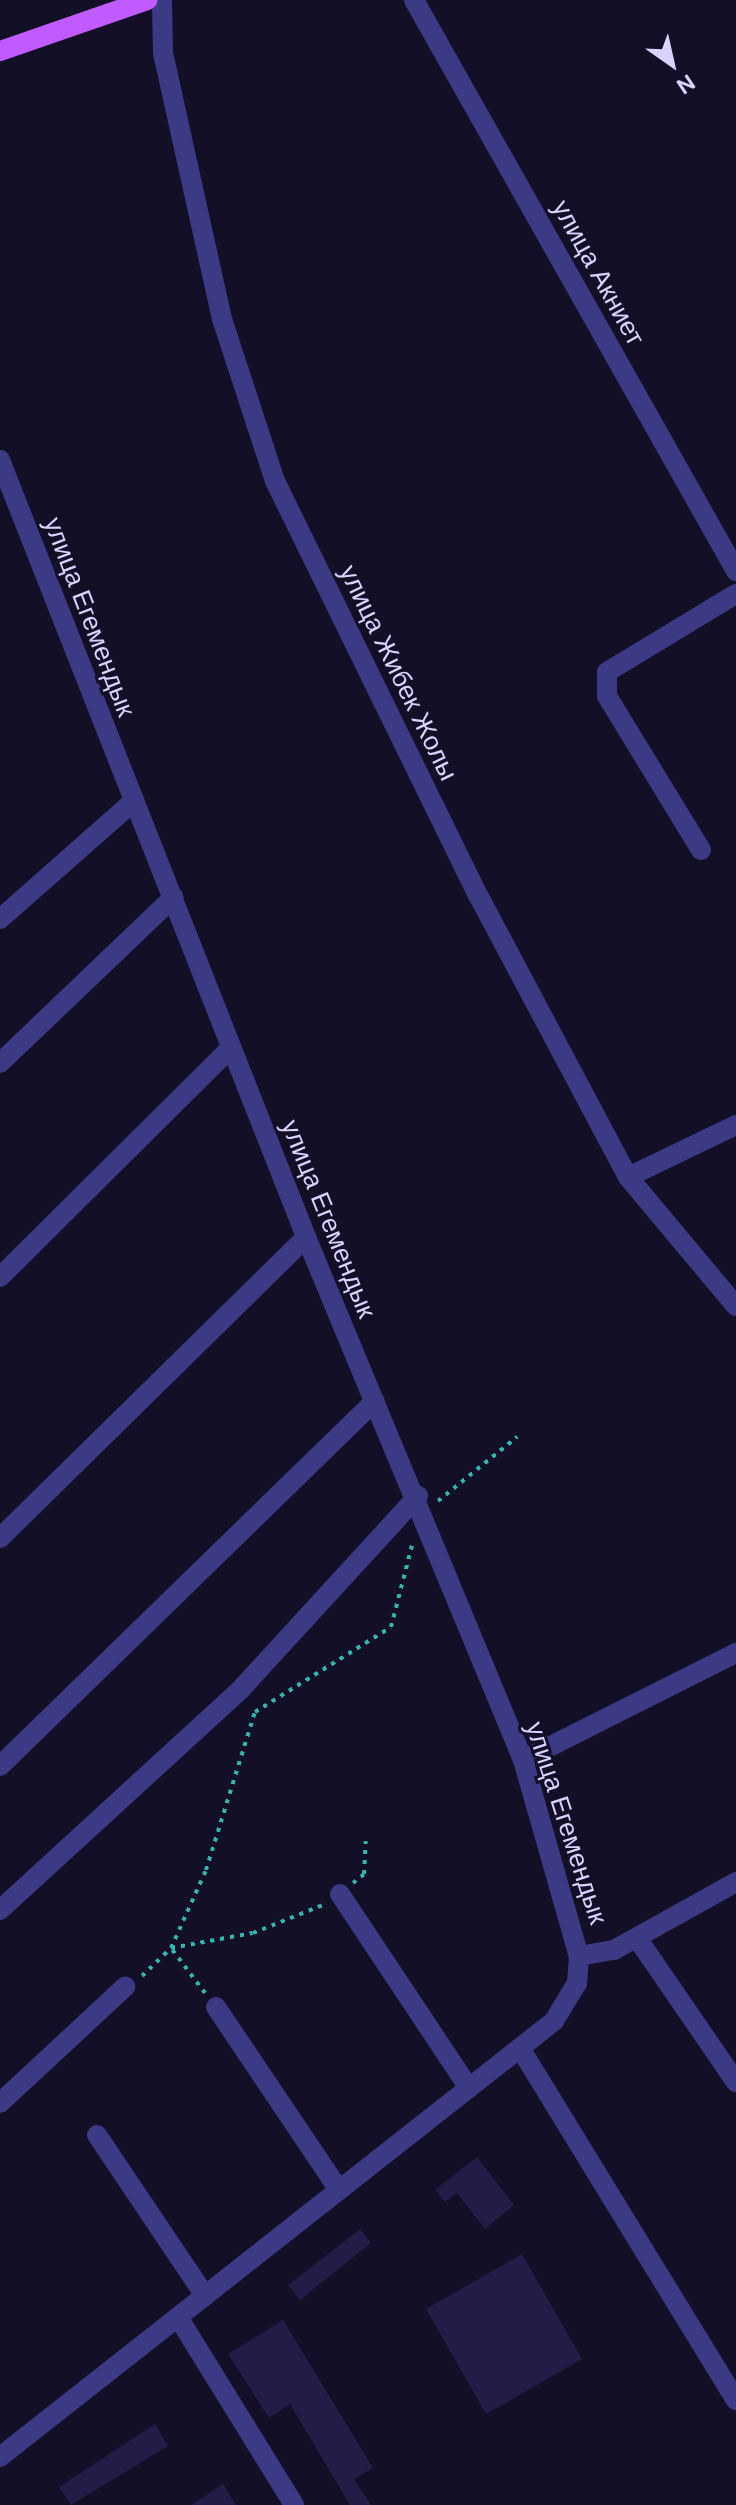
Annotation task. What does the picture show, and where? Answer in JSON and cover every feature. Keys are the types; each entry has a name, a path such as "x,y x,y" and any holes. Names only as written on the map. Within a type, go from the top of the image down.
{"main road":[{"path":"0,51 147,0"}],"street":[{"name":"улица Жибек Жолы","path":"162,0 163,53 247,412 478,895 628,1177 736,1306"},
{"name":"улица Акниет","path":"414,0 736,571"},
{"name":"улица Егемендык","path":"0,460 306,1237 421,1504 523,1760 579,1956 570,2002 520,2048"},
{"path":"701,850 607,696 607,672 736,594"},
{"path":"0,919 134,801"},
{"path":"0,1063 174,897"},
{"path":"0,1277 231,1048"},
{"path":"628,1177 736,1125"},
{"path":"0,1538 306,1237"},
{"path":"0,1766 375,1401"},
{"path":"0,1910 241,1689 421,1504"},
{"path":"523,1760 736,1653"},
{"path":"579,1956 637,1938 736,1882"},
{"path":"340,1894 469,2088"},
{"path":"637,1938 736,2082"},
{"path":"0,2103 125,1987"},
{"path":"216,2007 339,2190"},
{"path":"3,2449 178,2317 520,2048 736,2400"},
{"path":"97,2135 205,2296"},
{"path":"178,2317 294,2505"}],"path":[{"path":"125,1987 171,1948 206,1870 255,1712 391,1627 421,1504 517,1437"},
{"path":"171,1948 253,1933 304,1916 340,1894 364,1874 366,1841"},
{"path":"171,1948 216,2007"}],"building":[{"path":"477,2157 514,2205 485,2229 457,2193 445,2202 435,2190"},
{"path":"360,2229 371,2243 300,2300 288,2285"},
{"path":"522,2254 582,2359 486,2414 426,2309"},
{"path":"283,2320 373,2468 354,2479 371,2505 350,2505 290,2404 269,2418 228,2354"},
{"path":"155,2424 168,2446 71,2505 59,2487"},
{"path":"223,2484 236,2505 191,2505"}]}
